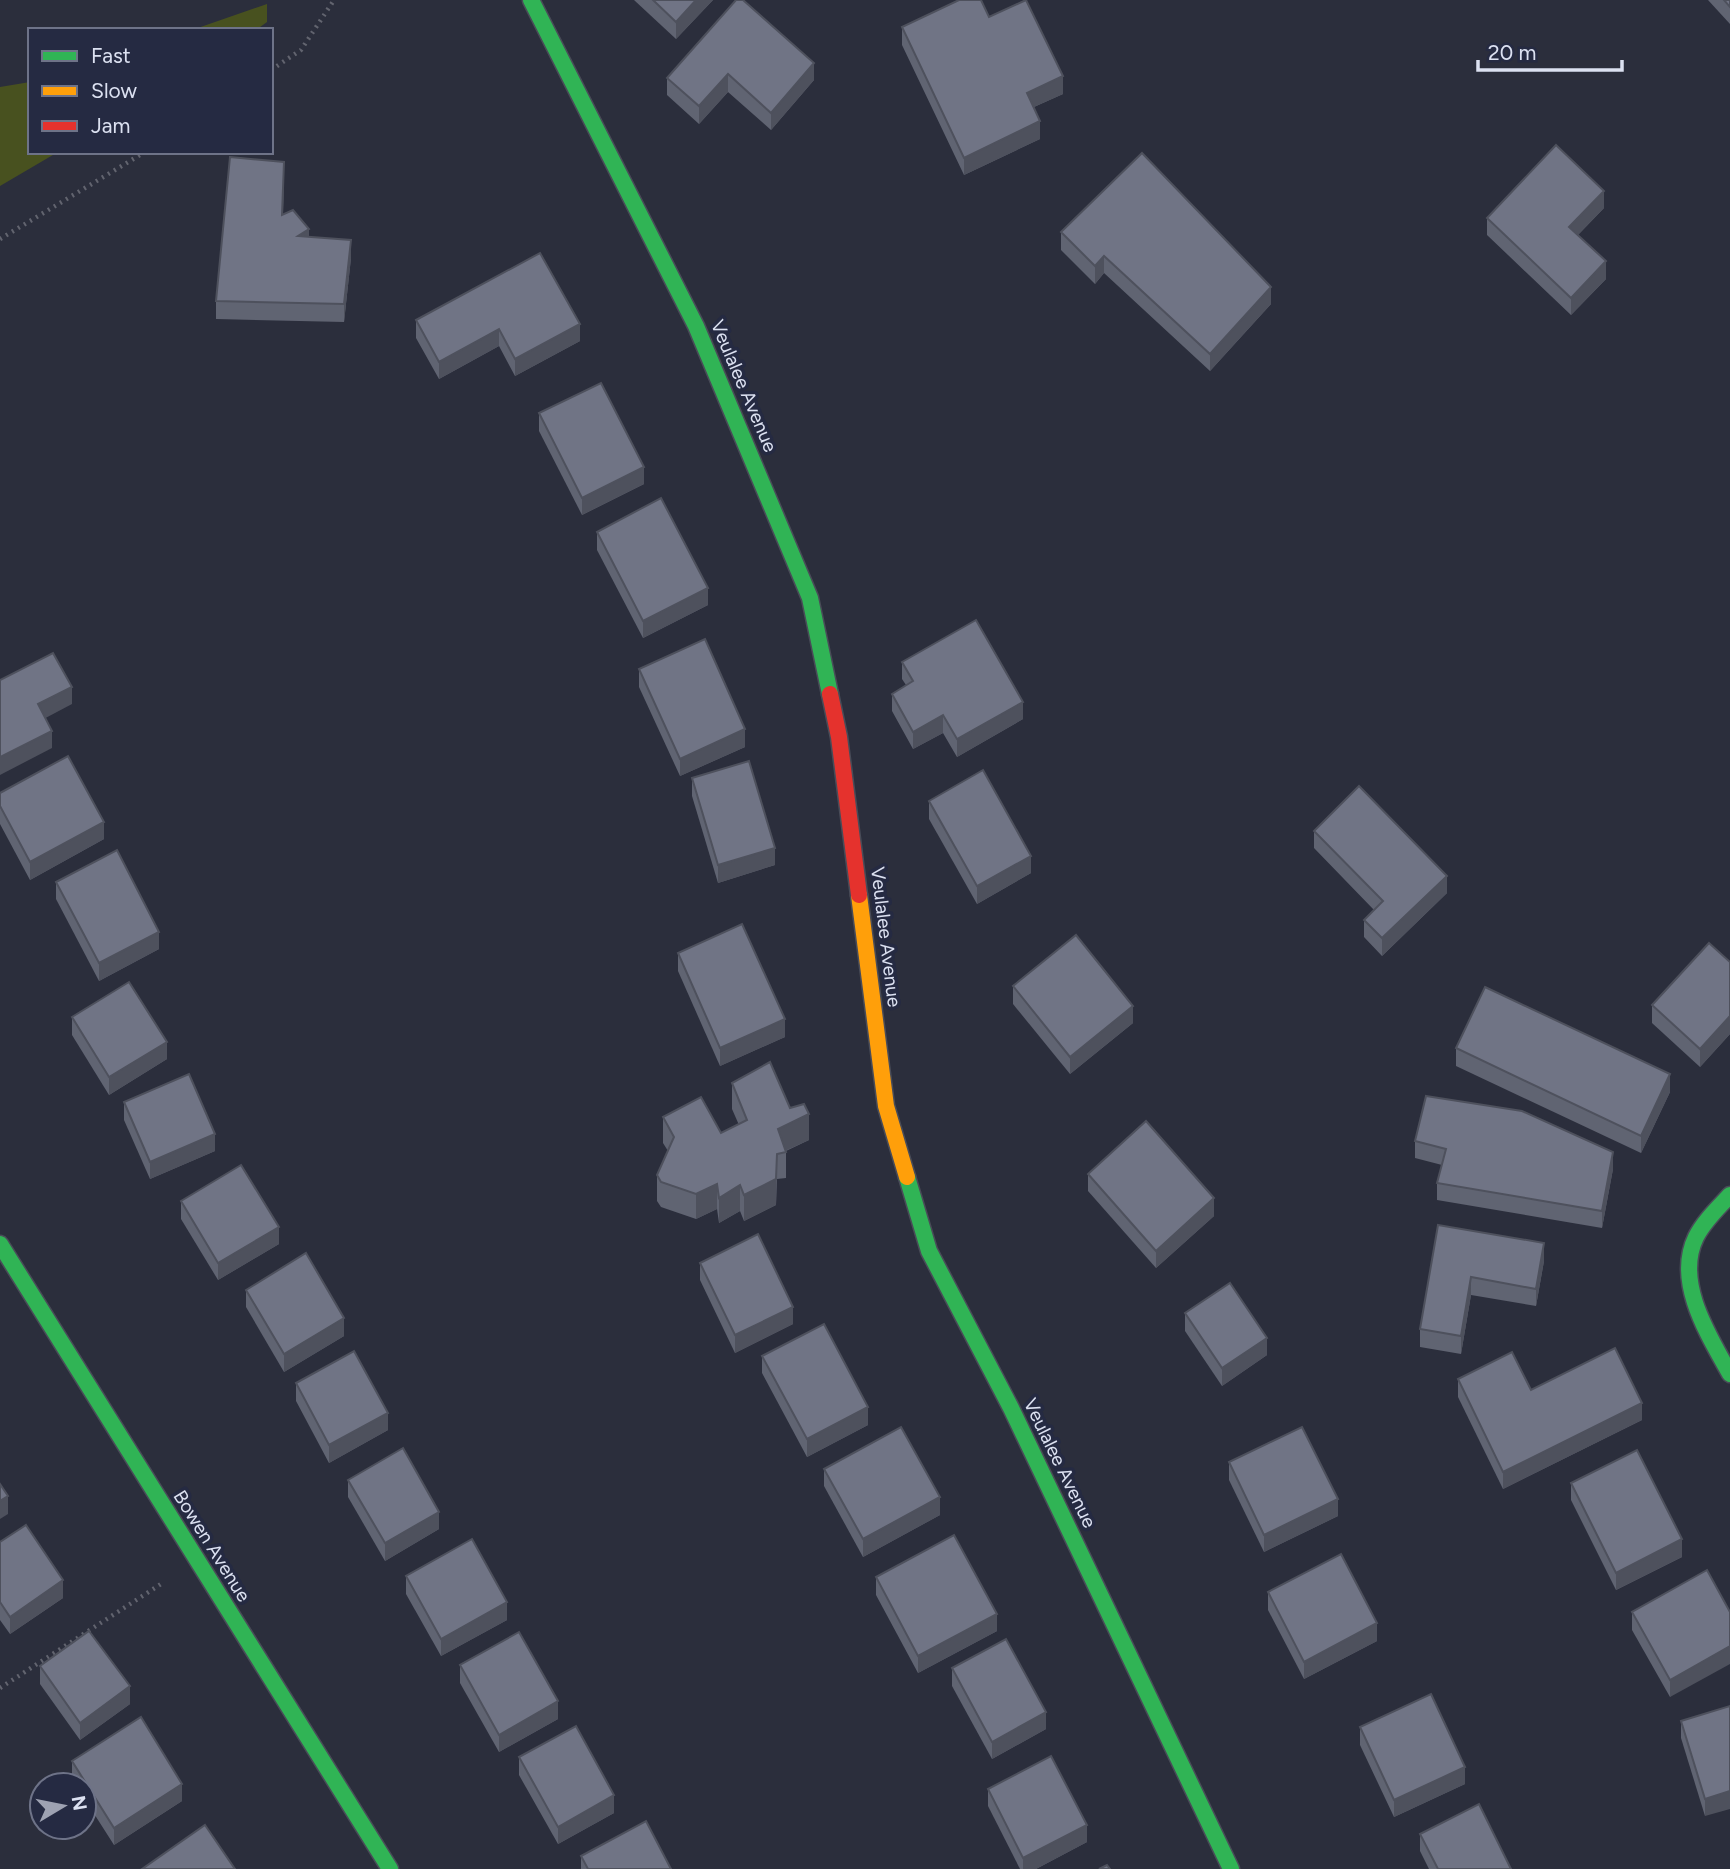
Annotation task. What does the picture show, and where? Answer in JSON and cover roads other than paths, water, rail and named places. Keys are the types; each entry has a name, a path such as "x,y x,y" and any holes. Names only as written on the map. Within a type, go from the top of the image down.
{"street":[{"name":"Veulalee Avenue","path":"531,0 696,326 810,597 839,737 886,1107 929,1251 1011,1408 1231,1869"},
{"path":"1730,1195 1694,1242 1690,1283 1705,1325 1730,1374"},
{"name":"Bowen Avenue","path":"0,1244 390,1869"}]}
